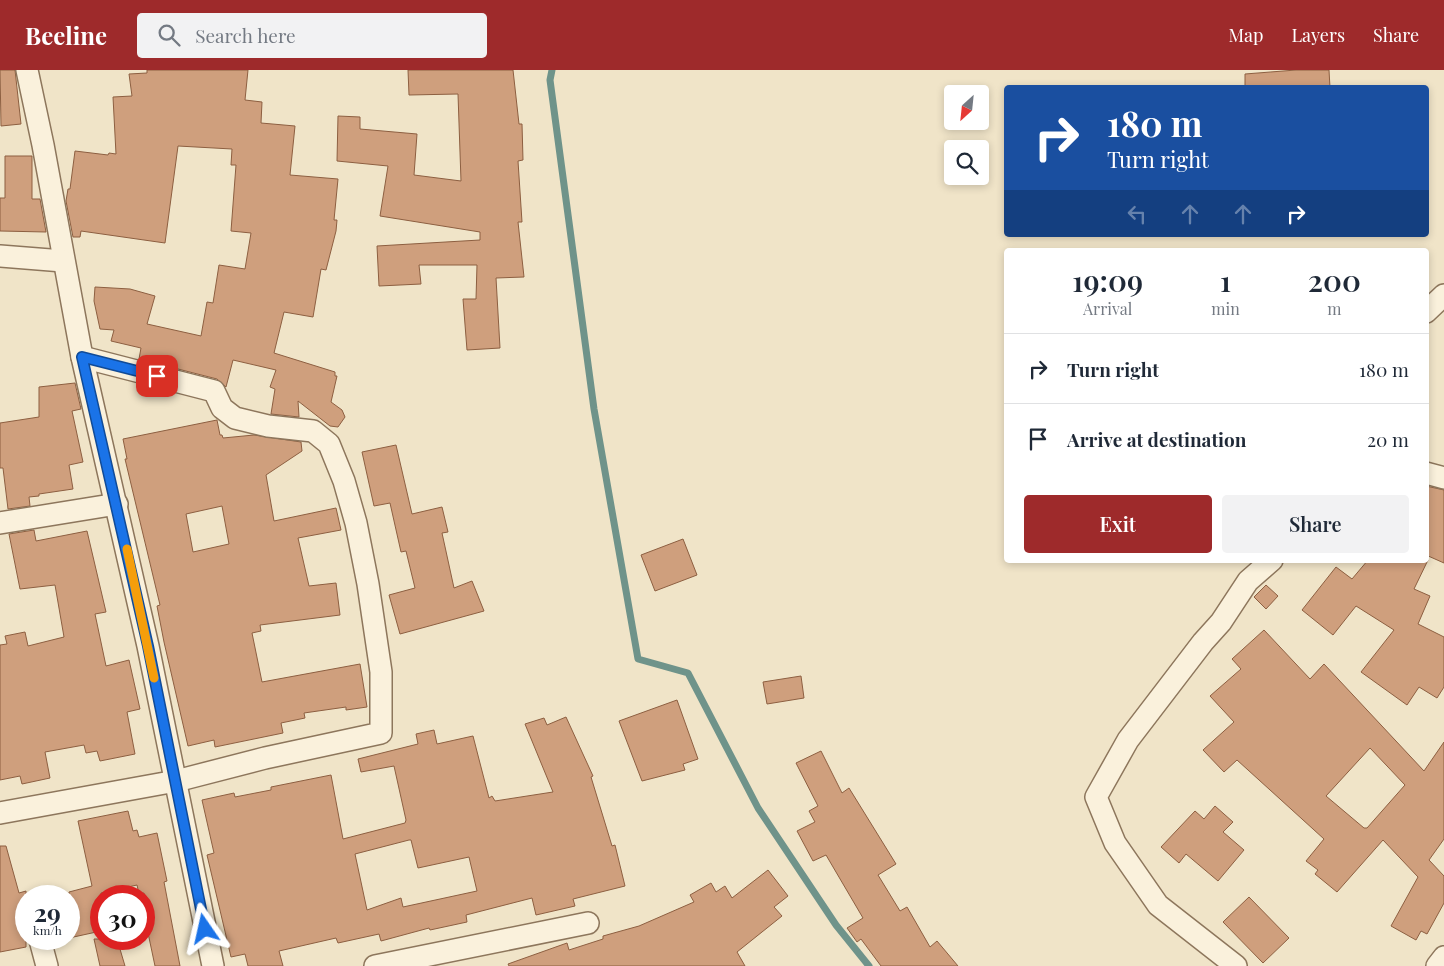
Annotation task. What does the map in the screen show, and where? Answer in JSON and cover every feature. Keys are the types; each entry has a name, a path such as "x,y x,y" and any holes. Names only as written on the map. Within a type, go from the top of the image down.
{"street":[{"path":"26,70 43,145 82,357 117,504 176,781 212,966"},
{"path":"0,256 63,261"},
{"path":"1429,309 1444,295"},
{"path":"0,813 176,781 265,758 381,733 381,672 356,523 344,482 329,444 313,431 268,426 235,418 222,408 214,392 82,357"},
{"path":"1429,473 1444,478"},
{"path":"0,523 117,504"},
{"path":"1236,966 1158,905 1115,843 1096,797 1128,740 1202,642 1221,622 1248,581 1269,563"},
{"path":"375,966 588,923"},
{"path":"43,950 47,966"},
{"path":"1437,966 1444,957"}],"building":[{"path":"0,70 15,70 21,124 1,126"},
{"path":"147,70 248,70 245,100 262,102 261,123 295,126 290,175 338,179 334,220 337,220 336,231 326,270 321,269 313,317 284,312 274,353 335,372 335,376 337,376 331,402 342,410 345,417 338,427 330,426 298,401 299,417 271,414 275,389 270,387 276,370 233,360 226,387 217,379 139,359 141,348 111,341 114,330 100,329 94,301 95,287 130,289 155,296 147,324 201,336 207,302 213,303 219,265 245,269 251,233 231,231 236,165 231,165 232,149 178,146 165,243 81,231 80,237 73,237 66,201 68,189 70,189 75,151 108,155 109,153 116,154 113,97 132,96 129,74 147,73"},
{"path":"408,70 513,70 519,124 522,124 523,160 518,161 522,222 518,222 524,277 496,278 500,348 467,350 463,299 476,299 477,265 419,265 421,284 379,286 377,246 480,240 480,232 380,216 388,166 337,161 338,116 360,117 360,129 417,134 414,175 461,181 458,94 409,95"},
{"path":"1296,70 1329,70 1330,85 1245,85 1245,74"},
{"path":"5,156 32,156 32,199 40,199 46,232 0,231 0,198 5,198"},
{"path":"75,383 81,409 72,411 83,462 69,465 73,489 29,497 30,506 8,509 3,468 0,468 0,423 39,417 39,387"},
{"path":"217,420 220,435 223,438 254,435 301,442 302,451 266,475 274,521 336,508 341,530 298,538 309,586 336,583 340,615 260,625 261,631 252,633 262,682 360,664 367,707 346,710 346,707 304,713 305,718 281,723 283,733 215,747 214,740 188,746 164,642 157,606 160,605 125,459 127,459 123,439","holes":["222,506 229,544 193,552 186,514"]},
{"path":"396,445 412,514 442,507 448,532 442,533 454,588 472,581 484,611 400,634 389,595 415,588 406,551 401,552 390,503 374,506 362,452"},
{"path":"1429,487 1444,490 1444,563 1429,556"},
{"path":"34,530 36,541 87,531 106,612 95,614 106,666 129,660 140,709 127,712 135,754 100,761 97,751 86,753 84,745 45,752 50,778 22,784 20,776 0,780 0,645 7,644 5,636 25,632 28,646 64,637 55,585 20,589 9,534"},
{"path":"683,539 697,575 655,591 641,555"},
{"path":"1365,563 1427,563 1414,589 1430,596 1418,624 1444,637 1444,687 1437,698 1419,687 1407,705 1361,672 1394,630 1356,606 1333,635 1302,610 1336,567 1352,579"},
{"path":"1266,585 1278,596 1266,609 1254,597"},
{"path":"1264,630 1310,679 1324,664 1424,771 1444,742 1444,839 1429,860 1444,876 1444,903 1427,934 1421,931 1416,940 1391,926 1418,877 1383,840 1337,892 1315,874 1318,870 1306,861 1324,839 1237,760 1224,772 1203,750 1234,722 1210,696 1241,669 1232,659","holes":["1370,748 1405,785 1367,828 1364,828 1326,796"]},
{"path":"801,676 804,698 767,704 763,682"},
{"path":"677,700 698,759 683,764 685,770 642,781 619,721"},
{"path":"566,717 593,776 591,777 612,846 615,845 625,886 573,899 575,906 536,915 532,898 466,915 467,922 430,930 429,928 381,941 379,934 338,943 336,938 279,951 283,966 248,966 245,954 231,957 207,855 214,853 202,800 234,793 235,797 271,790 271,787 331,775 343,839 405,823 406,820 394,766 361,772 358,759 418,744 416,734 434,730 437,744 473,736 489,798 492,796 495,801 553,792 525,724 544,718 547,725","holes":["411,840 418,868 469,857 477,891 403,907 401,898 367,910 355,854"]},
{"path":"821,751 842,793 849,788 896,864 878,875 900,911 907,907 930,947 937,941 958,966 881,966 861,939 857,942 847,928 863,918 826,855 813,861 797,831 815,822 809,811 818,806 796,763"},
{"path":"1215,806 1233,822 1223,832 1244,850 1218,881 1186,854 1179,863 1161,847 1195,811 1204,819"},
{"path":"128,811 133,831 137,830 139,837 157,833 167,881 164,882 180,966 155,966 152,950 155,950 155,885 92,885 78,821"},
{"path":"0,846 6,846 17,885 15,885 15,949 0,952"},
{"path":"768,870 788,896 774,907 782,916 737,952 745,966 509,966 508,964 567,943 569,950 603,939 603,936 639,926 694,902 690,895 711,883 716,892 725,886 732,898"},
{"path":"90,887 90,933 80,936 80,889"},
{"path":"1249,897 1289,938 1263,963 1223,922"},
{"path":"96,950 120,950 125,966 100,966"}],"waterway":[{"path":"552,70 550,80 594,409 638,659 688,673 758,808 836,925 869,966"}],"slow traffic":[{"path":"127,549 154,678"}],"route":[{"path":"157,376 82,357 148,646 205,929"}]}
